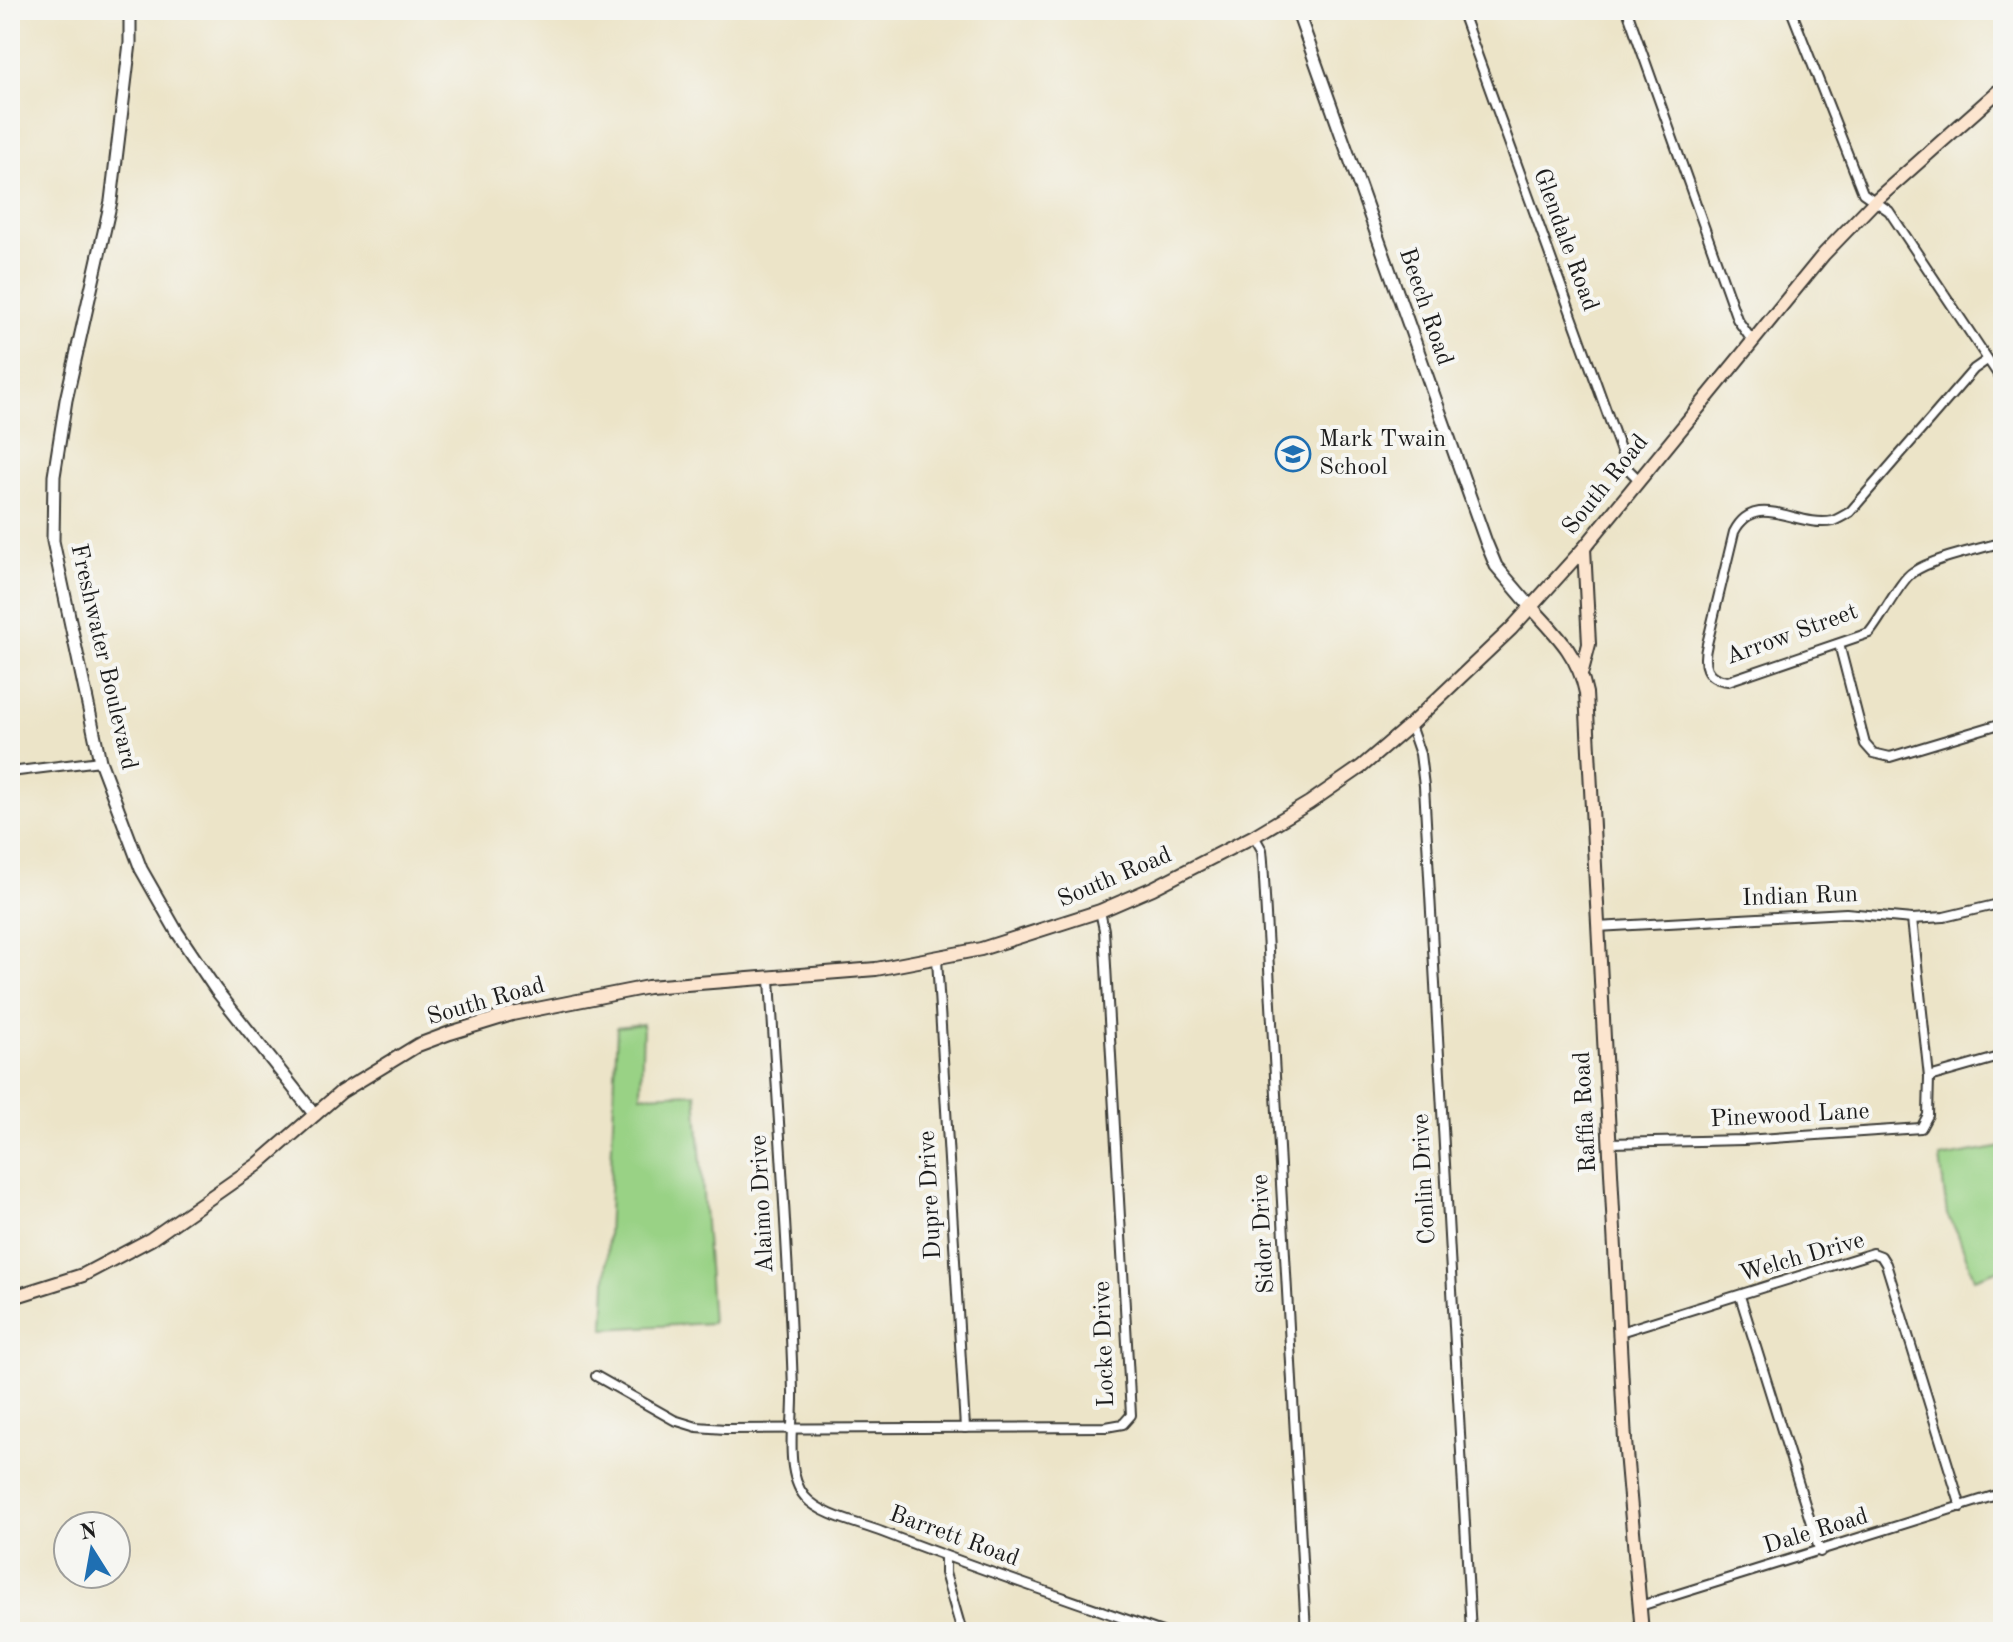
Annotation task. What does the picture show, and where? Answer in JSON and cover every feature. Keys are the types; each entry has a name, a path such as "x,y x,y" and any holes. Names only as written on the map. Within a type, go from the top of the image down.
{"main road":[{"name":"South Road","path":"10,1298 83,1275 139,1246 206,1203 257,1165 341,1092 384,1063 450,1033 512,1014 633,990 876,969 937,959 1036,933 1100,911 1153,888 1254,836 1361,767 1410,725 1531,607 1584,548 1824,254 1876,200 2003,87"},
{"path":"1582,671 1589,644 1584,548"},
{"name":"Raffia Road","path":"1531,607 1570,649 1582,671 1589,731 1625,1441 1642,1632"}],"street":[{"name":"Freshwater Boulevard","path":"130,10 128,70 111,201 66,400 54,476 53,541 100,761 141,869 177,932 216,990 315,1115"},
{"name":"Beech Road","path":"1297,10 1486,542 1496,566 1531,607"},
{"name":"Glendale Road","path":"1461,10 1627,468 1638,479"},
{"path":"1627,10 1737,319 1753,342"},
{"path":"1791,10 1863,193 1889,211 2003,382"},
{"name":"Arrow Street","path":"1987,360 1974,369 1850,512 1833,521 1766,511 1740,519 1734,532 1704,659 1707,673 1717,680 1728,681 1869,633 1901,584 1913,572 2003,542"},
{"path":"1839,644 1865,744 1873,753 1890,757 2003,723"},
{"name":"Conlin Drive","path":"1410,725 1420,754 1424,786 1471,1632"},
{"path":"10,772 100,761"},
{"name":"Sidor Drive","path":"1254,836 1262,850 1263,861 1306,1632"},
{"name":"Indian Run","path":"1597,927 1846,913 1912,919 1944,917 2003,903"},
{"name":"Locke Drive","path":"596,1376 674,1420 697,1427 965,1428 1106,1427 1123,1424 1131,1415 1104,930 1100,911"},
{"path":"1912,919 1929,1077 2003,1056"},
{"name":"Dupre Drive","path":"937,959 965,1428"},
{"name":"Alaimo Drive","path":"770,979 794,1427"},
{"name":"Pinewood Lane","path":"1609,1143 1744,1140 1921,1128 1928,1115 1929,1077"},
{"name":"Welch Drive","path":"1620,1332 1873,1253 1881,1256 1961,1507"},
{"path":"1740,1296 1820,1552"},
{"name":"Barrett Road","path":"794,1427 790,1443 796,1483 807,1499 827,1511 1162,1632"},
{"name":"Dale Road","path":"1640,1606 2003,1493"},
{"path":"945,1556 945,1573 962,1632"}],"green space":[{"path":"643,1024 641,1095 696,1093 712,1323 604,1329 617,1027"},
{"path":"2003,1147 2003,1268 1974,1278 1957,1232 1947,1215 1940,1158"}],"place":[{"name":"Mark Twain School","path":"1293,454"}]}
